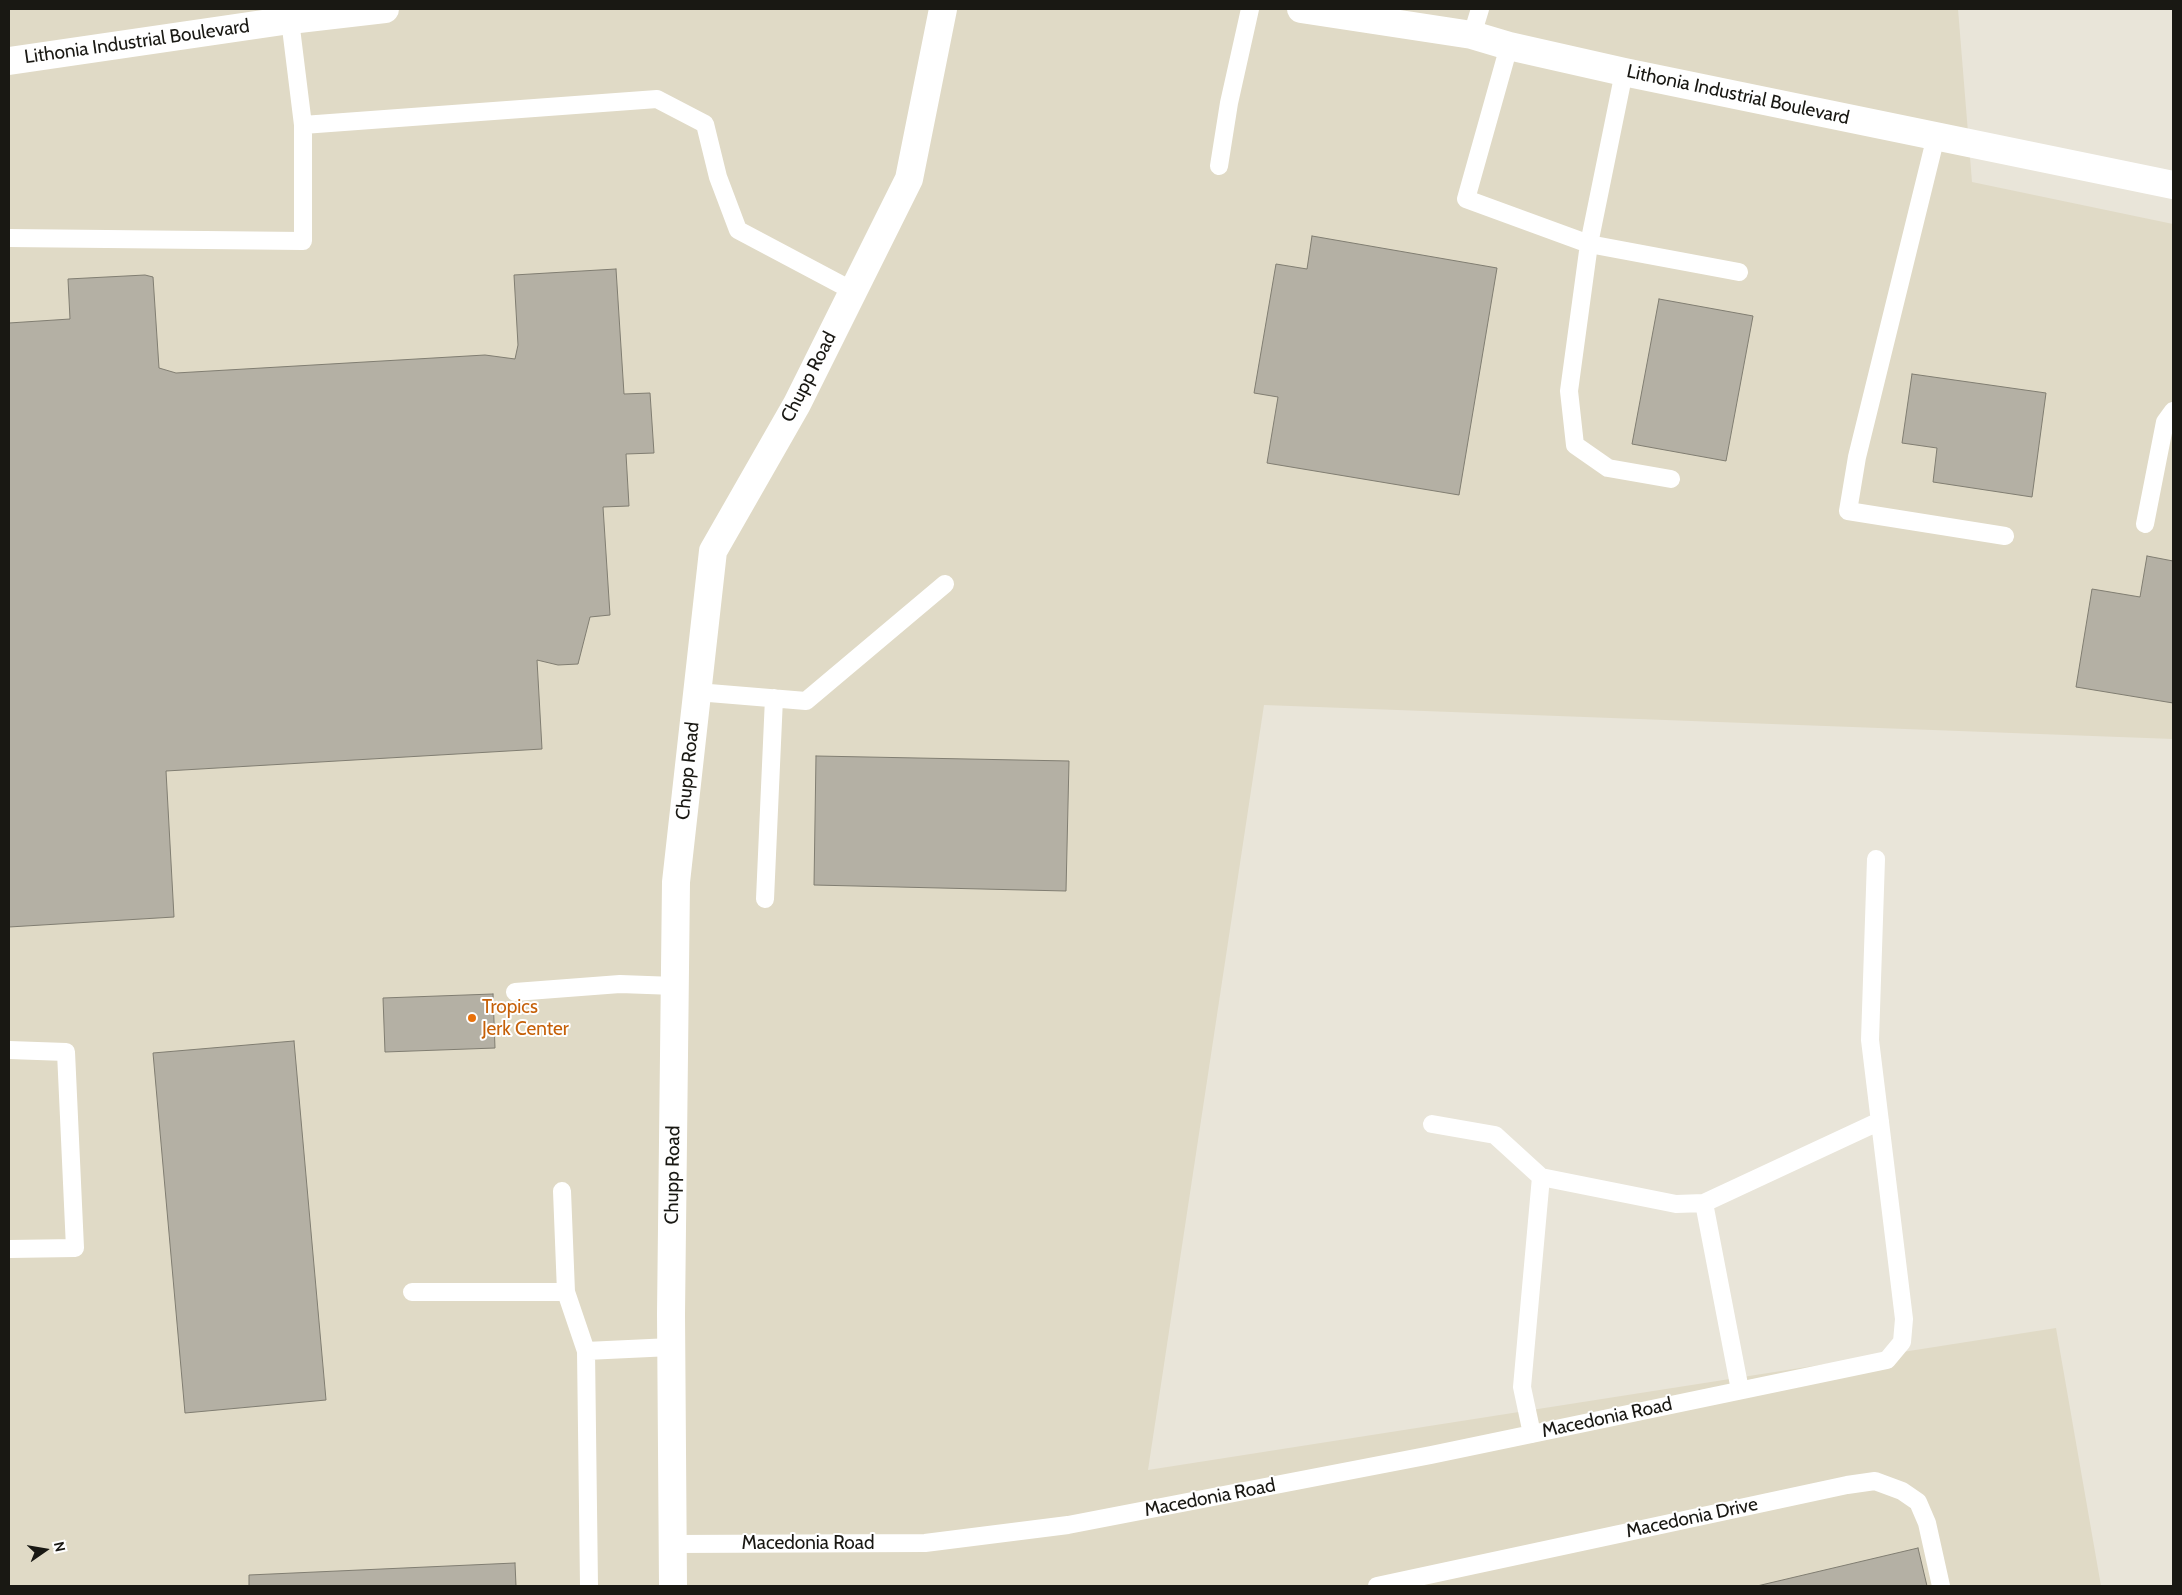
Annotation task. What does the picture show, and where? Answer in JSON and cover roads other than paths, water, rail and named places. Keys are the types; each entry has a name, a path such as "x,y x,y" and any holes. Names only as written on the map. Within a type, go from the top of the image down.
{"street":[{"name":"Lithonia Industrial Boulevard","path":"9,61 290,20 385,9"},
{"name":"Chupp Road","path":"673,1586 671,1346 676,882 713,551 797,404 909,179 943,9"},
{"name":"Lithonia Industrial Boulevard","path":"1301,9 1472,35 1509,46 1624,72 2173,185"}],"lane":[{"path":"1219,166 1228,103 1250,9"},
{"path":"1472,35 1480,9"},
{"path":"9,238 304,241 303,125 290,20"},
{"path":"1509,46 1466,200 1589,244 1739,272"},
{"path":"1624,72 1589,244 1568,391 1575,445 1608,468 1671,479"},
{"path":"303,125 657,98 705,124 718,177 738,230 853,290"},
{"path":"1936,136 1856,457 1848,511 2004,536"},
{"path":"2145,524 2165,422 2173,410"},
{"path":"697,692 806,701 946,584"},
{"path":"765,899 774,698"},
{"name":"Macedonia Road","path":"672,1544 925,1543 971,1539 1068,1525 1532,1434 1888,1360 1902,1342 1904,1319 1870,1040 1876,859"},
{"path":"515,992 620,984 675,986"},
{"path":"9,1050 66,1052 75,1248 9,1249"},
{"path":"1432,1124 1495,1135 1541,1177 1676,1204 1704,1203 1880,1121"},
{"path":"1532,1434 1522,1387 1541,1177"},
{"path":"562,1191 566,1292 586,1351 589,1586"},
{"path":"1704,1203 1740,1390"},
{"path":"412,1292 566,1292"},
{"path":"586,1351 671,1346"},
{"name":"Macedonia Drive","path":"1377,1586 1847,1485 1875,1481 1902,1491 1918,1502 1927,1523 1941,1586"}],"place":[{"name":"Tropics Jerk Center","path":"472,1018"}]}
